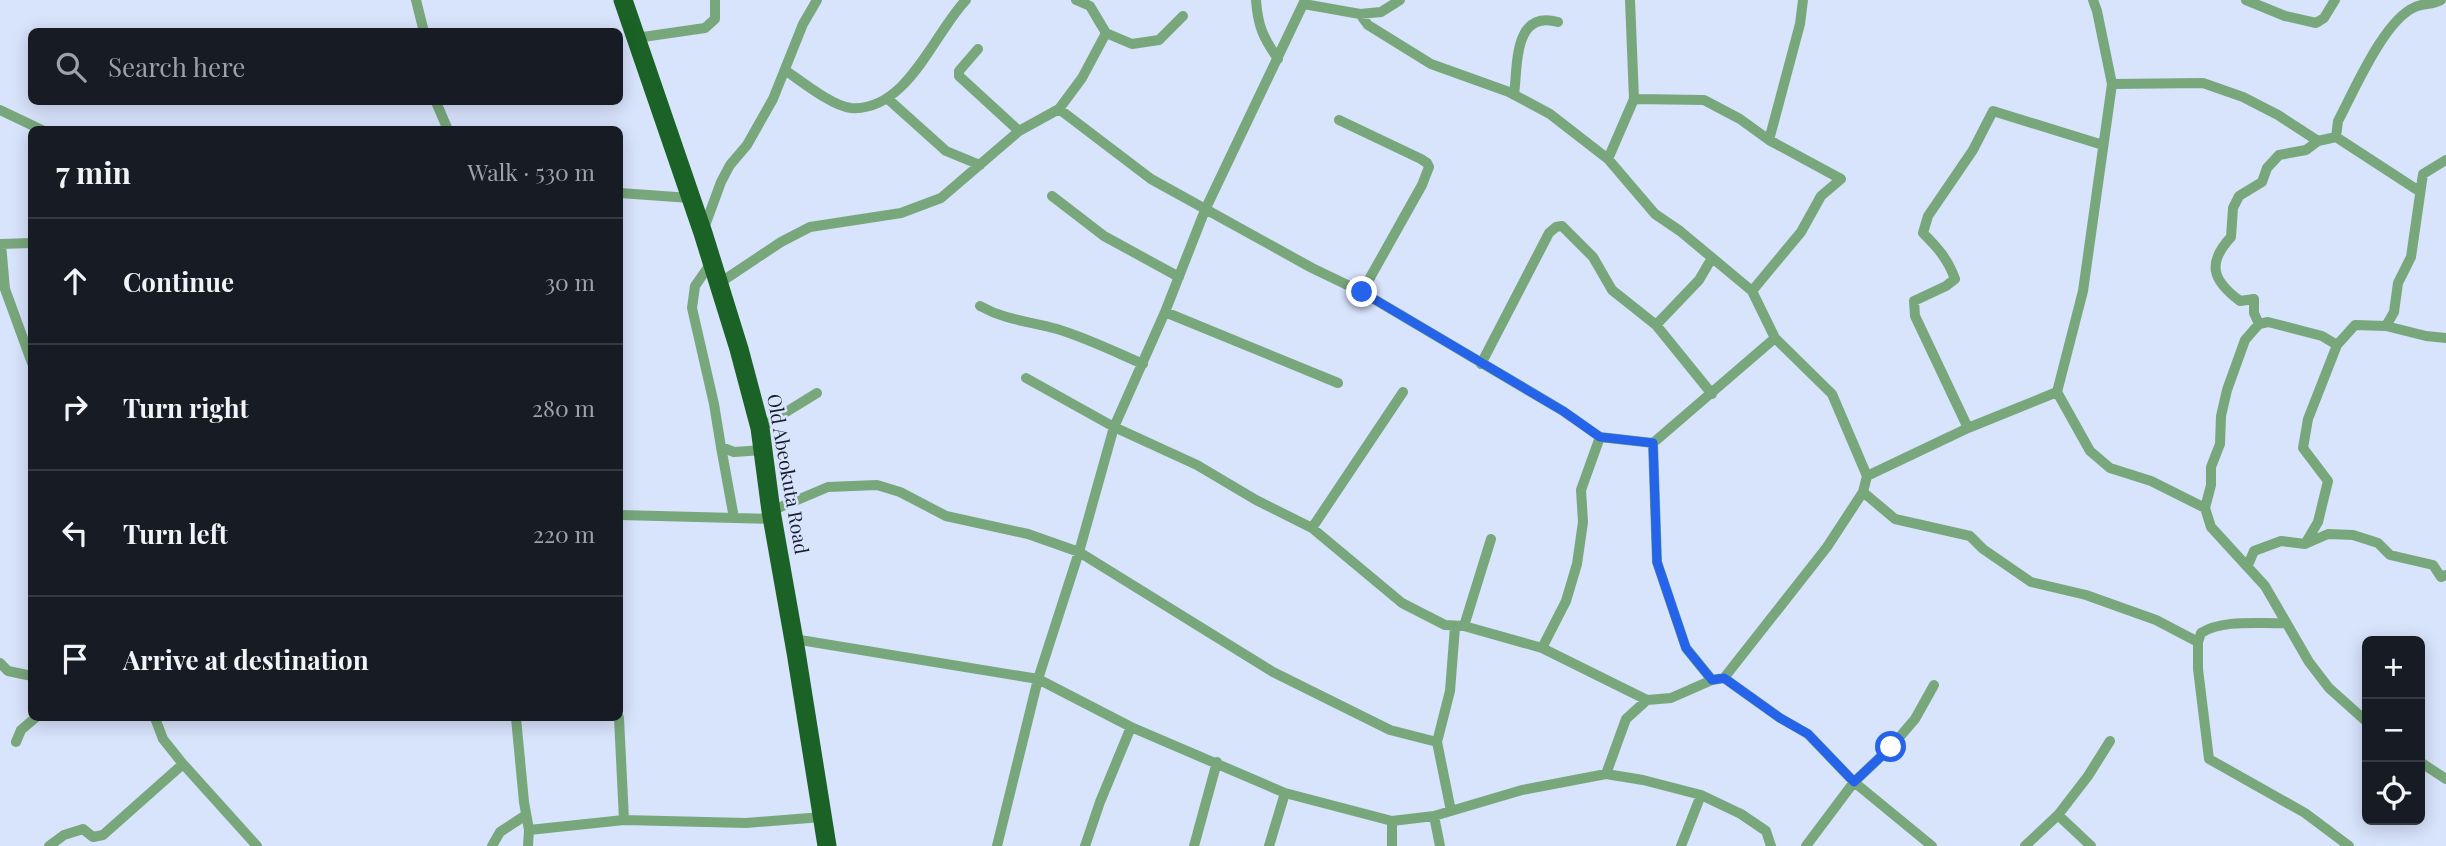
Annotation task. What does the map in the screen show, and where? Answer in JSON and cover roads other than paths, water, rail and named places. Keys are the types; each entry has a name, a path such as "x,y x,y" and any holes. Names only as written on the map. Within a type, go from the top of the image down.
{"highway":[{"name":"Old Abeokuta Road","path":"623,0 702,233 739,349 760,428 827,846"}],"street":[{"path":"416,0 423,28"},
{"path":"636,38 705,28 715,19 715,0"},
{"path":"702,233 721,182 730,165 747,145 773,99 803,24 817,0"},
{"path":"785,70 830,100 850,108 888,99 921,64 957,9 966,0"},
{"path":"1076,0 1092,3 1106,33 1132,44 1160,40 1183,16"},
{"path":"1256,0 1261,30 1278,59"},
{"path":"997,846 1038,680 1079,551 1114,427 1165,312 1205,210 1305,2 1360,14 1381,12 1400,0"},
{"path":"1608,159 1634,99 1630,0"},
{"path":"1769,140 1800,24 1803,0"},
{"path":"2093,0 2112,84 2083,291 2057,392 2090,451 2110,468 2151,481 2205,508"},
{"path":"2246,0 2285,16 2316,23 2324,18 2335,0"},
{"path":"2336,137 2338,121 2393,23 2415,7 2435,4 2441,0"},
{"path":"1026,378 1114,427 1197,465 1256,500 1312,528 1402,603 1445,625 1542,648 1647,700 1671,698 1712,680 1724,678 1827,547 1863,492 1867,476 1832,394 1775,338 1752,291 1655,214 1608,159 1550,114 1514,95 1430,64 1368,25 1360,14"},
{"path":"1514,95 1521,39 1529,25 1544,19 1558,22"},
{"path":"718,284 781,242 810,227 901,212 941,198 1019,131 1059,109 1082,78 1106,33"},
{"path":"978,49 959,71 962,82 1019,131"},
{"path":"2112,84 2203,83 2255,103 2318,141"},
{"path":"888,99 946,151 980,166"},
{"path":"1634,99 1704,100 1740,119 1769,140 1841,179 1821,196 1801,232 1752,291"},
{"path":"437,105 447,126"},
{"path":"1059,109 1151,179 1362,292 1563,411 1600,437 1653,443 1775,338"},
{"path":"0,110 34,126"},
{"path":"1968,428 1915,316 1914,301 1955,279 1940,249 1923,233 1928,216 1973,150 1993,111 2103,145"},
{"path":"1339,120 1421,159 1429,167 1422,186 1362,292"},
{"path":"2259,324 2254,313 2254,299 2240,301 2223,289 2214,265 2218,251 2231,237 2233,208 2239,196 2262,182 2267,168 2279,155 2306,150 2318,141 2336,137 2419,191"},
{"path":"2386,326 2394,312 2398,283 2411,257 2423,174 2446,160"},
{"path":"623,193 690,198"},
{"path":"1052,196 1104,236 1179,277"},
{"path":"1481,364 1549,233 1562,226 1593,257 1612,290 1656,325 1712,394"},
{"path":"28,243 0,244 5,289 28,352"},
{"path":"1656,325 1699,280 1712,258"},
{"path":"711,263 695,286 692,309 714,404 734,518"},
{"path":"980,306 1018,322 1039,324 1062,331 1143,363"},
{"path":"1165,312 1338,383"},
{"path":"2337,345 2322,336 2268,322 2259,324 2245,340 2227,390 2221,416 2220,444 2211,467 2211,485 2205,508 2211,527 2265,586 2309,662 2329,688 2362,718"},
{"path":"2305,544 2318,523 2328,481 2303,448 2308,419 2337,345 2355,325 2386,326 2446,338"},
{"path":"1312,528 1403,392"},
{"path":"1867,476 1968,428 2057,392"},
{"path":"760,428 817,393"},
{"path":"1542,648 1566,601 1577,564 1583,522 1581,490 1600,437"},
{"path":"1653,443 1657,562 1686,648 1712,680"},
{"path":"721,447 734,452 763,450"},
{"path":"623,515 734,518 772,515 828,487 877,485 900,492 946,516 1028,534 1079,551 1273,672 1390,730 1437,743"},
{"path":"1863,492 1895,519 1970,536 1983,549 2031,582 2086,594 2156,620 2198,642"},
{"path":"2248,565 2254,551 2281,541 2305,544 2329,534 2353,535 2378,543 2389,555 2433,565 2441,577 2446,575"},
{"path":"1451,811 1437,743 1450,691 1460,627 1491,539"},
{"path":"2285,624 2244,624 2209,628 2201,633 2197,669 2209,759 2305,813 2349,846"},
{"path":"794,639 1038,680 1131,727 1285,793 1392,821 1434,816 1522,790 1606,774 1643,779 1701,795 1741,814 1766,831 1770,846"},
{"path":"0,663 8,671 28,675"},
{"path":"1724,678 1780,718 1808,734 1854,782 1932,846"},
{"path":"1806,846 1854,782 1891,747 1915,719 1934,685"},
{"path":"1606,774 1626,719 1647,700"},
{"path":"16,742 21,730 31,721"},
{"path":"156,721 163,739 252,845"},
{"path":"516,721 529,830 528,846"},
{"path":"619,721 624,820"},
{"path":"1085,846 1131,727"},
{"path":"2025,846 2058,815 2110,741"},
{"path":"1194,846 1217,762"},
{"path":"49,846 64,835 83,829 93,837 103,835 183,764"},
{"path":"2425,765 2446,779"},
{"path":"1269,846 1285,793"},
{"path":"1681,846 1701,795"},
{"path":"2058,815 2091,846"},
{"path":"492,846 500,832 526,816"},
{"path":"1434,816 1440,846"},
{"path":"529,830 624,820 746,823 822,817"},
{"path":"1392,821 1392,846"}]}
